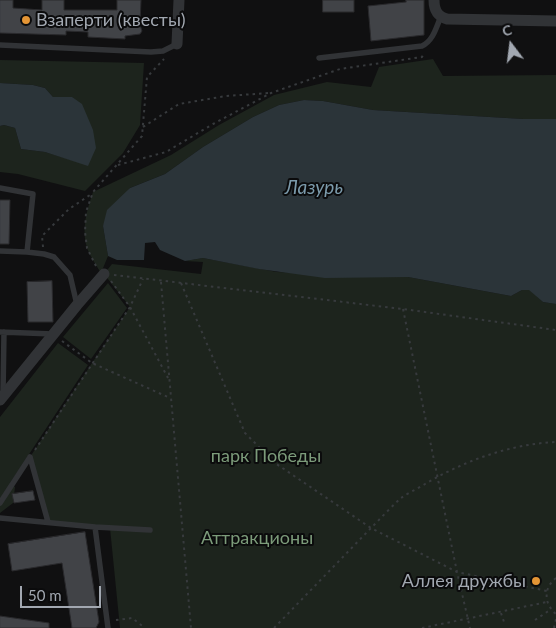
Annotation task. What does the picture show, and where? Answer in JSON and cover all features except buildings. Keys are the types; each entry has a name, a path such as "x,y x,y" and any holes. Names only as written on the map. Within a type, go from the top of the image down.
{"street":[{"path":"178,0 178,44"},
{"path":"434,0 436,10 441,16 450,19 556,20"},
{"path":"1,399 77,304 103,275"}],"lane":[{"path":"320,58 422,46 432,38 441,16"},
{"path":"0,45 151,52 163,51 178,44"},
{"path":"0,188 33,194 27,252"},
{"path":"0,251 27,252 54,257 70,275 77,304"},
{"path":"1,399 2,332 53,334"},
{"path":"0,503 30,457"},
{"path":"30,457 48,522"},
{"path":"0,518 150,530"},
{"path":"95,527 108,628"}],"path":[{"path":"118,165 166,152 271,93 340,69 422,57 428,43"},
{"path":"44,254 42,236 69,209 94,192 142,136 147,77 178,44"},
{"path":"143,128 179,104 226,96 271,93"},
{"path":"94,192 86,212 85,232 87,248 103,275 130,307 169,380"},
{"path":"103,275 403,309 556,330"},
{"path":"30,457 130,307 143,279"},
{"path":"161,281 190,628"},
{"path":"181,283 245,433 275,463 371,528 457,572 547,591"},
{"path":"403,309 470,628"},
{"path":"53,334 92,362 170,398"},
{"path":"274,628 402,497 437,477 476,459 508,449 556,442"},
{"path":"556,578 549,585 547,591 547,602 551,610 556,614"},
{"path":"422,628 547,602"},
{"path":"535,620 551,610"},
{"path":"501,612 504,622"},
{"path":"107,621 132,618 145,628"},
{"path":"554,628 556,619"}],"green space":[{"path":"433,59 443,76 556,75 556,119 523,119 373,110 323,101 304,100 279,105 253,117 203,147 165,174 130,188 103,226 108,256 101,273 93,261 85,241 85,227 93,192 171,155 219,125 274,95 327,82 371,87 379,67"},
{"path":"0,60 144,63 140,125 123,153 85,191 18,174 0,172 0,126 4,125 15,128 21,149 45,152 88,165 72,97 53,97 45,88 33,85 0,83"},
{"name":"парк Победы","path":"203,258 277,272 408,277 511,296 522,290 530,290 543,302 556,304 556,628 120,628 110,528 49,522 30,457 130,307 104,274 112,264 201,274 203,262 185,261"},
{"path":"108,283 127,308 91,359 63,337"},
{"path":"58,343 88,365 10,483 15,487 13,503 0,513 0,417"}],"water":[{"path":"0,83 33,85 45,88 53,97 72,97 82,104 93,130 96,148 88,166 45,152 21,149 15,128 4,125 0,126"},
{"name":"Лазурь","path":"304,100 323,101 373,110 523,119 556,119 556,304 543,302 529,290 522,290 511,296 408,277 325,278 259,269 203,258 185,261 160,250 155,242 145,243 144,260 117,260 108,256 103,226 107,210 130,188 165,174 203,147 253,117 279,105"}],"place":[{"name":"Взаперти (квесты)","path":"26,20"},
{"name":"Аллея дружбы","path":"536,581"}],"park label":[{"name":"Аттракционы","path":"257,538"}]}
